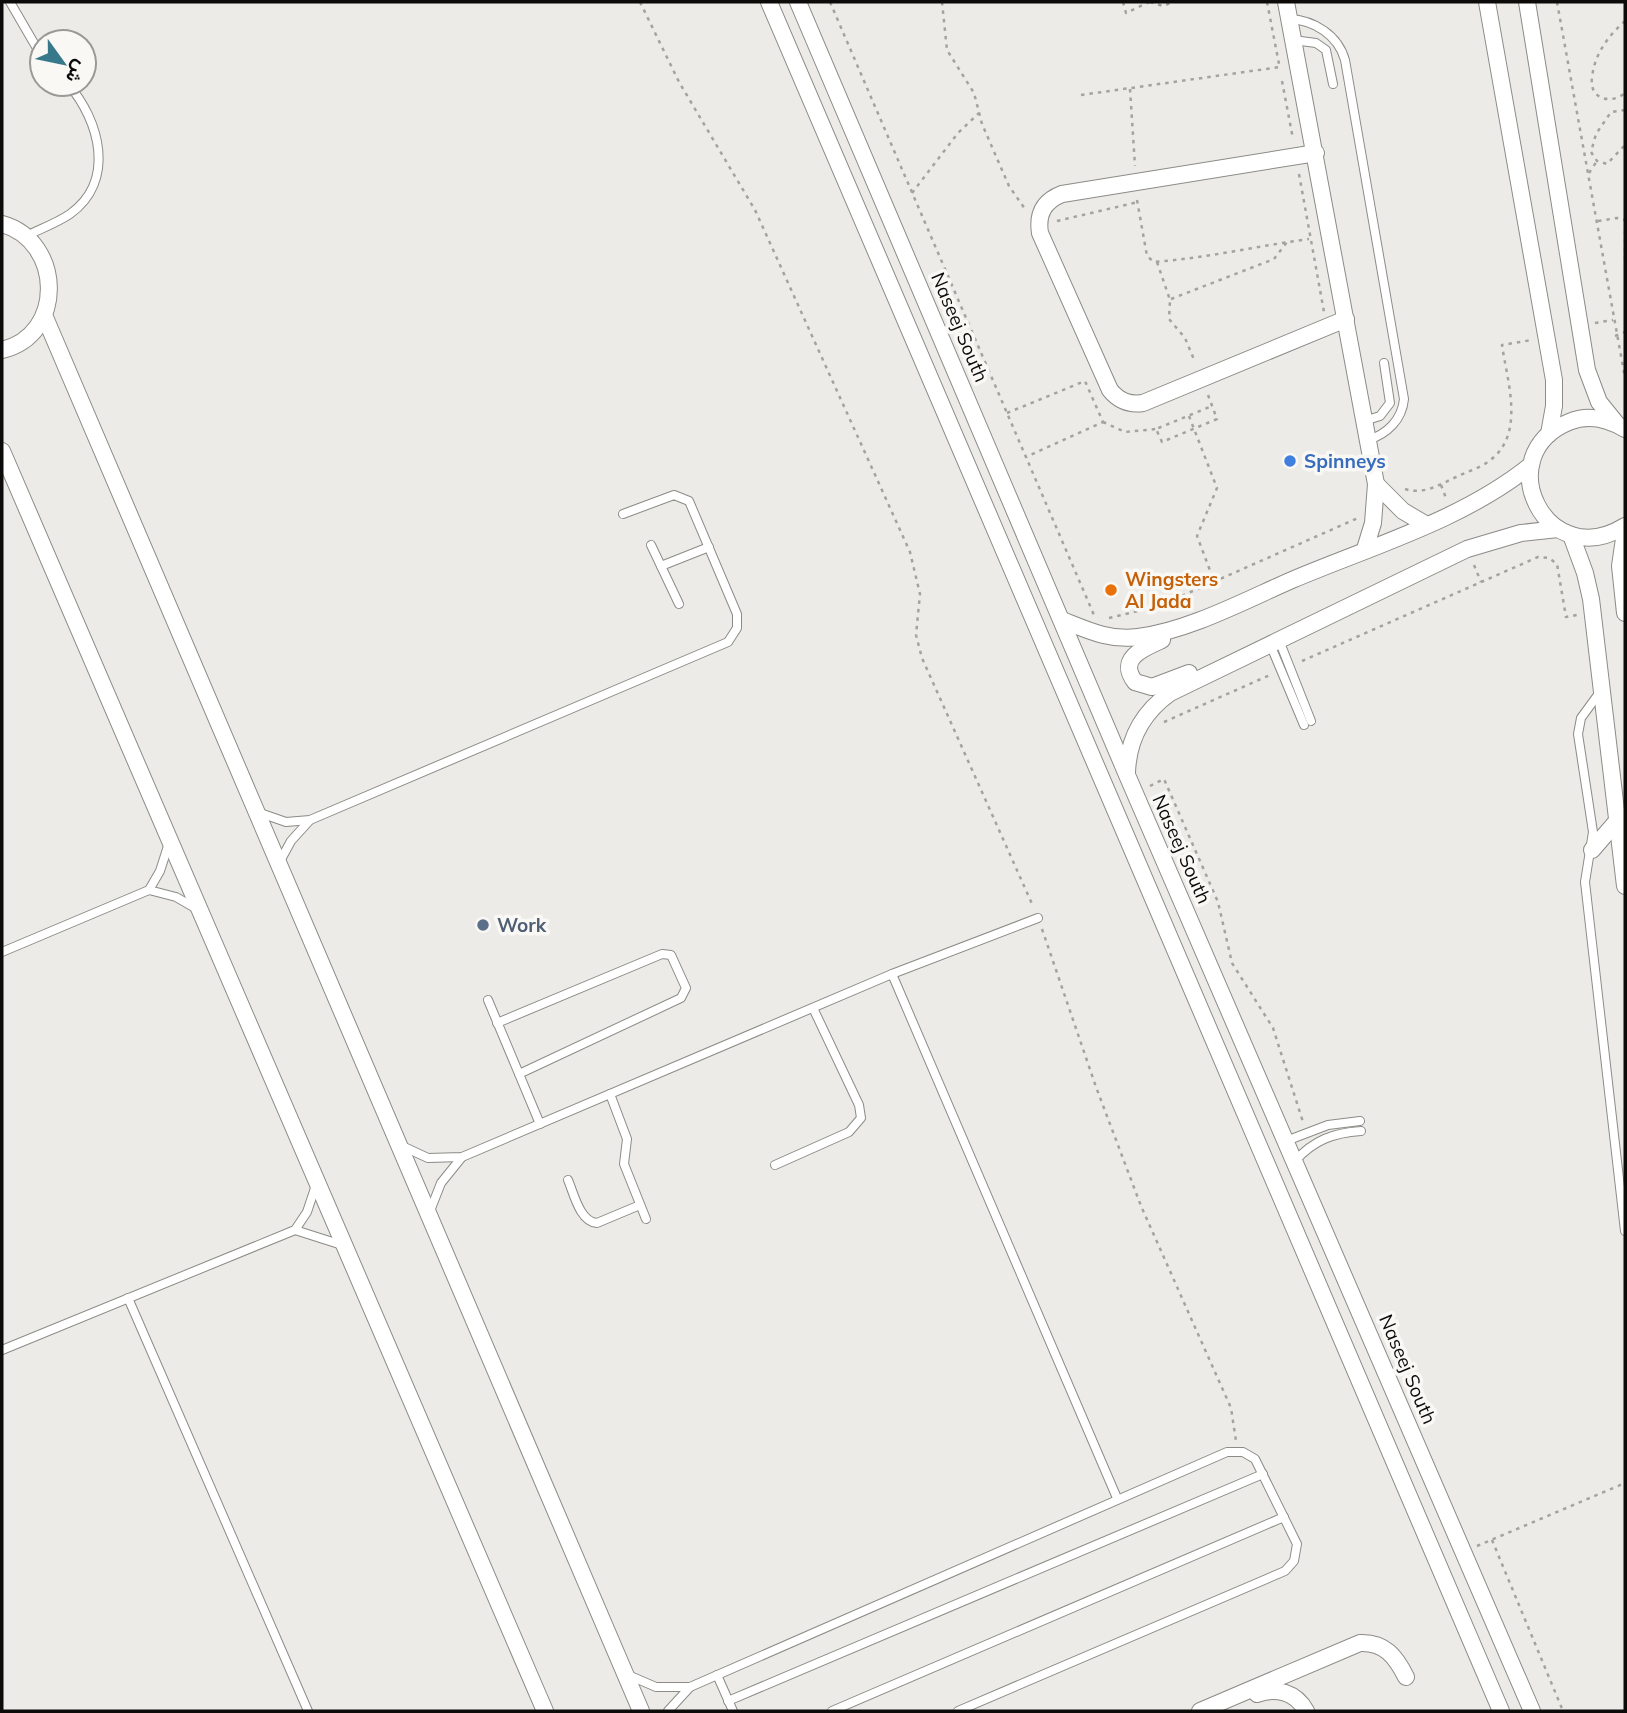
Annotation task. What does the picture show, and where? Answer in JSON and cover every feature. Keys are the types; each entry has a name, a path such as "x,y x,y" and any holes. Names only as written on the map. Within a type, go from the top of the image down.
{"street":[{"path":"769,2 1501,1711"},
{"name":"Naseej South","path":"798,2 1127,775 1531,1711"},
{"path":"1286,2 1376,484 1373,523 1365,549"},
{"path":"1487,2 1555,393 1549,434"},
{"path":"1527,2 1587,370 1599,402 1620,426"},
{"path":"1316,153 1062,194 1049,200 1039,218 1040,233 1114,395 1129,403 1143,403 1346,319"},
{"path":"2,224 26,236 38,248 50,281 44,315 22,341 2,350"},
{"path":"44,315 253,810 641,1711"},
{"path":"1062,620 1093,633 1128,638 1152,635 1187,623 1486,497 1531,465 1549,434 1560,425 1581,419 1602,419 1620,426"},
{"path":"2,451 545,1711"},
{"path":"1531,465 1530,486 1537,506 1565,532 1585,573 1625,886"},
{"path":"1376,484 1403,511 1425,524"},
{"path":"1127,775 1132,738 1152,708 1170,693 1468,549 1521,533 1565,532 1601,537 1625,526"},
{"path":"1625,533 1620,573 1625,613"},
{"path":"1187,623 1171,635 1134,654 1129,672 1135,682 1152,687 1204,667 1227,665"},
{"path":"1592,850 1618,821"},
{"path":"1200,1711 1360,1643 1387,1649 1406,1677"},
{"path":"1217,1704 1274,1690 1290,1695 1306,1711"}],"lane":[{"path":"10,2 28,33"},
{"path":"1289,19 1312,23 1328,34 1339,45 1345,60 1404,399 1396,422 1383,434 1368,440"},
{"path":"1293,40 1316,43 1326,50 1333,84"},
{"path":"26,236 69,215 85,201 97,183 100,162 96,137 78,98"},
{"path":"1364,421 1380,416 1390,403 1384,363"},
{"path":"253,810 286,822 310,820 728,642 737,628 737,614 692,506 685,497 674,495 623,514"},
{"path":"651,545 678,604"},
{"path":"661,566 709,547"},
{"path":"1274,642 1290,667 1308,723 1281,670 1274,642"},
{"path":"1601,689 1581,718 1578,734 1593,832 1585,894 1625,1231"},
{"path":"278,865 291,841 310,820"},
{"path":"149,890 164,861 170,841"},
{"path":"2,952 149,890 176,897 200,912"},
{"path":"398,1143 428,1158 462,1157 892,974 1038,918"},
{"path":"497,1023 662,954 671,955 676,961 686,988 681,998 519,1074"},
{"path":"892,974 1117,1499"},
{"path":"488,1000 540,1124"},
{"path":"775,1165 855,1129 861,1118 859,1105 813,1008"},
{"path":"610,1094 627,1139 624,1164 646,1219"},
{"path":"1286,1141 1306,1131 1360,1121"},
{"path":"1295,1161 1317,1141 1331,1135 1362,1131"},
{"path":"429,1215 441,1183 462,1157"},
{"path":"568,1180 585,1218 590,1222 597,1223 640,1205"},
{"path":"2,1350 295,1230 307,1212 317,1182"},
{"path":"295,1230 325,1237 345,1246"},
{"path":"128,1298 308,1711"},
{"path":"668,1711 690,1687 1117,1499 1234,1451 1255,1460 1297,1544 1294,1561 1285,1571 958,1711"},
{"path":"728,1701 1263,1474"},
{"path":"832,1711 1284,1517"},
{"path":"625,1674 656,1687 690,1687"},
{"path":"717,1675 733,1711"}],"path":[{"path":"640,2 679,82 755,210 910,552 920,594 916,635 922,658 1038,918 1096,1087 1141,1206 1231,1408 1236,1429 1234,1451"},
{"path":"830,2 1096,618"},
{"path":"942,2 947,50 974,93 979,113 1009,186 1024,209 1039,218 1058,221 1138,202"},
{"path":"1123,2 1126,13 1150,2 1158,6 1173,2"},
{"path":"1557,2 1589,173 1615,336 1625,378"},
{"path":"1625,22 1603,46 1591,79 1597,95 1614,100 1625,93"},
{"path":"1082,95 1280,67"},
{"path":"1130,89 1138,202 1147,256 1157,262 1170,300 1169,320 1185,338 1217,419 1162,442 1156,429"},
{"path":"1614,100 1616,109"},
{"path":"1597,161 1591,152 1592,146 1602,123 1616,109"},
{"path":"1616,109 1625,110"},
{"path":"912,193 958,133 979,113"},
{"path":"1597,161 1611,162 1625,145"},
{"path":"1589,173 1597,161"},
{"path":"1597,221 1616,218 1625,220"},
{"path":"1625,231 1625,262"},
{"path":"1157,262 1193,256 1218,256 1309,239"},
{"path":"1170,300 1274,259 1287,242"},
{"path":"1615,336 1625,332"},
{"path":"1399,486 1411,491 1425,491 1490,461 1502,448 1510,431 1512,416 1502,345 1547,338"},
{"path":"1007,413 1084,381 1103,422 1125,432 1156,429 1212,406"},
{"path":"1189,416 1217,488 1197,536 1214,581"},
{"path":"1026,457 1103,422"},
{"path":"1105,618 1152,609 1363,514"},
{"path":"1468,549 1481,582"},
{"path":"1290,667 1538,557 1549,558 1559,568 1566,617 1592,613"},
{"path":"1156,725 1281,670"},
{"path":"1147,787 1164,779 1219,902 1232,963 1273,1028 1306,1131"},
{"path":"1464,1552 1625,1483"},
{"path":"1492,1539 1563,1711"}],"place":[{"name":"Spinneys","path":"1290,461"},
{"name":"Wingsters Al Jada","path":"1111,590"},
{"name":"Work","path":"483,925"}]}
